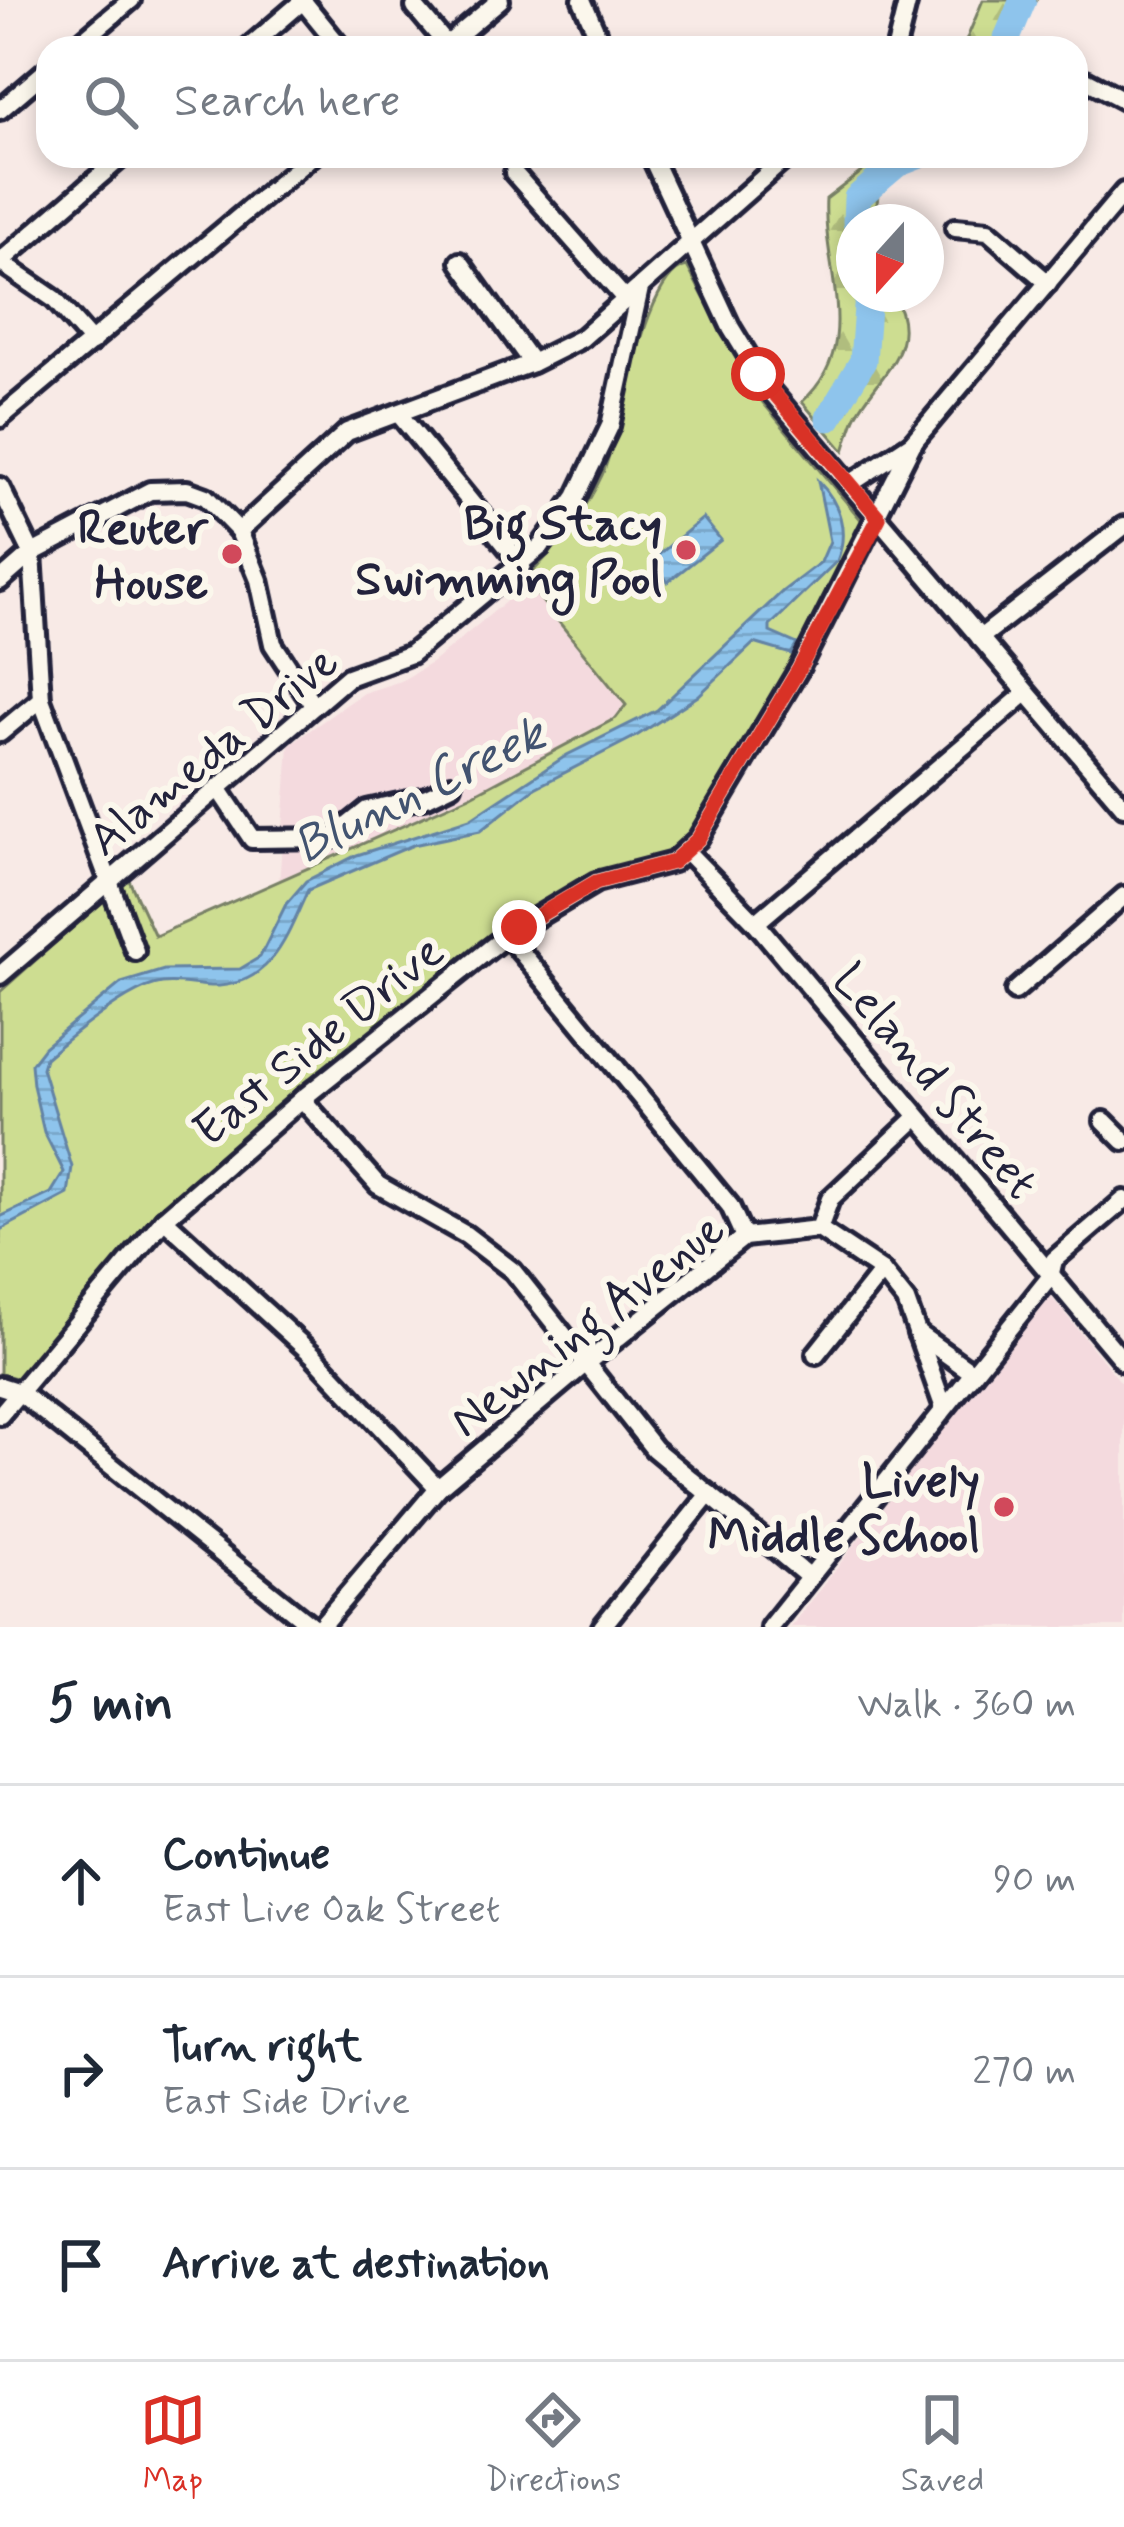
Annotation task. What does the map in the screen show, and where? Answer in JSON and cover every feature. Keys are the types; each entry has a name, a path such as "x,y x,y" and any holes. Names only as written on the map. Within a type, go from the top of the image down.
{"street":[{"path":"88,36 131,0"},
{"path":"262,36 303,0 331,36"},
{"path":"458,36 500,0"},
{"path":"899,36 908,0"},
{"path":"585,1 598,36"},
{"path":"415,7 437,36"},
{"path":"3,101 36,78"},
{"path":"1088,81 1124,100"},
{"path":"92,342 54,298 0,262 109,168"},
{"path":"0,418 298,168"},
{"path":"656,168 689,242 767,387 1124,807"},
{"path":"239,531 347,432 532,362 582,338 774,168"},
{"path":"514,173 633,294"},
{"path":"686,851 799,669 914,442 1124,192"},
{"path":"955,228 988,232 1048,283"},
{"path":"460,262 532,362"},
{"name":"Alameda Drive","path":"0,976 348,677 411,654 522,565 575,497 610,426 633,294"},
{"path":"398,412 522,565"},
{"path":"850,484 914,442"},
{"path":"0,488 32,553 41,698 56,747 113,880 135,951"},
{"path":"0,581 32,553 149,491 165,488 206,497 239,531 260,580 273,644 314,705"},
{"path":"980,638 1124,526"},
{"path":"756,923 1026,693"},
{"path":"0,733 41,698"},
{"path":"218,788 252,839 332,838 367,810 427,797 452,785"},
{"name":"Leland Street","path":"686,851 756,923 1124,1362"},
{"name":"East Side Drive","path":"0,1415 164,1219 302,1099 507,935 596,882 673,862 686,851"},
{"path":"1015,991 1124,896"},
{"path":"507,935 730,1206 744,1237"},
{"path":"302,1099 377,1185 466,1235 513,1270 654,1449 809,1576"},
{"path":"916,1118 830,1199 819,1228 882,1271 906,1301 944,1408"},
{"path":"1104,1121 1124,1142"},
{"path":"770,1627 1051,1277 1054,1261 1124,1200"},
{"path":"164,1219 313,1355 438,1488"},
{"name":"Newning Avenue","path":"316,1627 438,1488 744,1237 819,1228"},
{"path":"816,1354 882,1271"},
{"path":"917,1333 973,1372"},
{"path":"0,1385 19,1392 316,1627"},
{"path":"602,1627 710,1494"}],"shaded area":[{"path":"528,583 626,706 616,718 470,796 279,884 289,745 363,693 401,681 433,662"},
{"name":"Lively Middle School","path":"1048,1293 1124,1386 1124,1627 791,1627"}],"green space":[{"path":"983,0 1036,0 1016,36 968,36"},
{"path":"866,168 906,168 879,186 877,204 836,204 836,306 826,199"},
{"path":"687,266 754,392 863,522 832,596 749,747 671,856 600,872 480,941 157,1212 20,1379 0,1374 0,992 128,878 155,936 470,796 616,718 626,705 525,580 595,490 610,454 646,324 672,275"},
{"path":"836,312 901,313 901,345 857,414 844,451 802,402 821,380 837,331"}],"water":[{"path":"818,481 840,518 841,550 837,561 770,626 770,632 797,644 791,654 754,643 698,696 638,735 535,788 480,831 413,845 308,890 277,953 253,975 219,986 176,982 149,986 101,1014 45,1058 42,1068 72,1167 68,1194 0,1230 0,1217 51,1193 64,1172 44,1132 33,1085 31,1064 44,1047 121,983 164,970 240,969 260,957 286,904 306,881 357,855 470,819 567,755 657,710 783,591 821,562 830,541"},
{"name":"Big Stacy Swimming Pool","path":"703,518 721,540 668,582 651,561"}],"waterway":[{"name":"Blunn Creek","path":"1008,36 1023,0"},
{"name":"Blunn Creek","path":"857,204 857,198 892,168"},
{"name":"Blunn Creek","path":"829,418 863,361 867,312"}],"place":[{"name":"Big Stacy Swimming Pool","path":"686,550"},
{"name":"Reuter House","path":"232,554"},
{"name":"Lively Middle School","path":"1004,1507"}],"route":[{"path":"519,927 596,882 673,862 698,839 799,669 879,518 758,374"}]}
